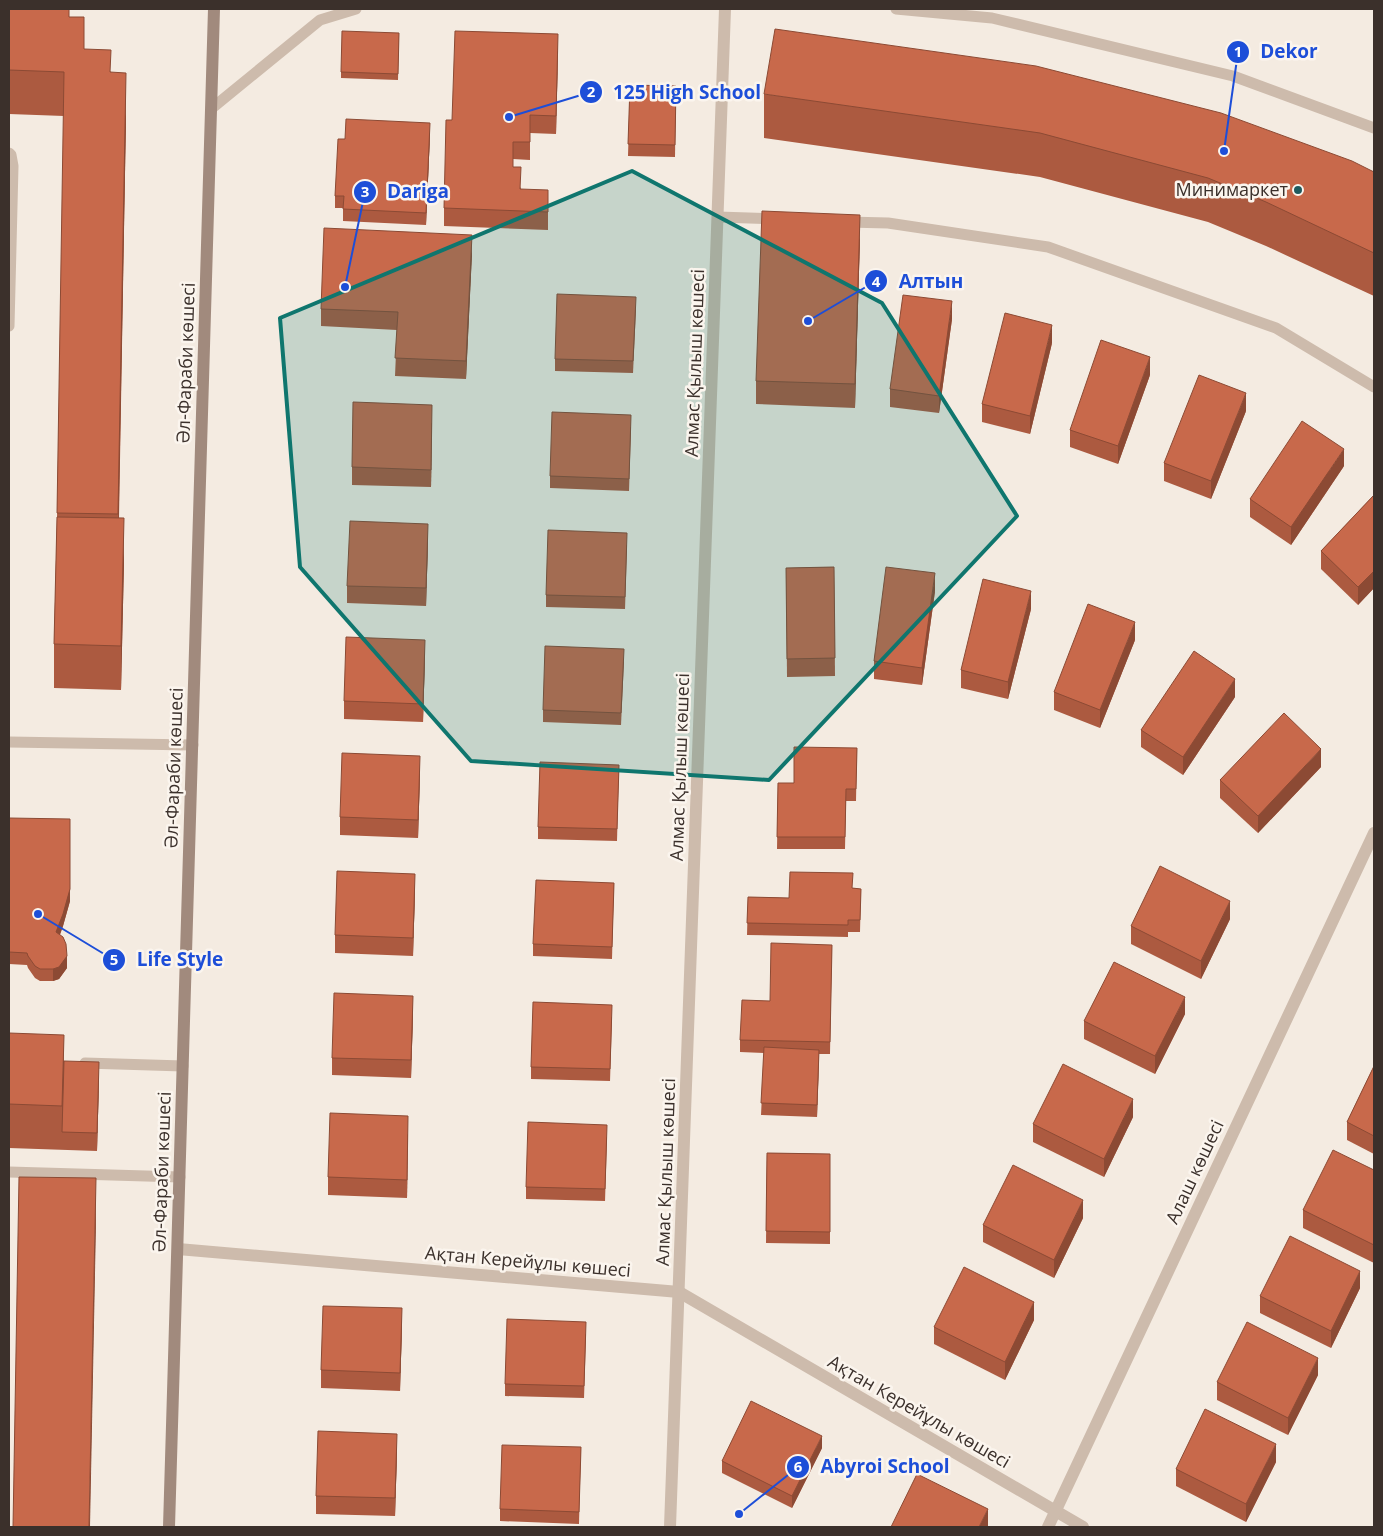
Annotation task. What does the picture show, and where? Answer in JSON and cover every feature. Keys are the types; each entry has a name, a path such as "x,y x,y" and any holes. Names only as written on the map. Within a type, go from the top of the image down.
{"street":[{"name":"Әл-Фараби көшесі","path":"169,1527 214,9"},
{"name":"Алмас Қылыш көшесі","path":"670,1527 725,9"},
{"name":"Алаш көшесі","path":"1048,1527 1374,833"},
{"name":"Ақтан Керейұлы көшесі","path":"178,1249 679,1292 1083,1527"}],"lane":[{"path":"212,109 320,20 356,9"},
{"path":"896,9 992,18 1232,76 1374,128"},
{"path":"9,153 13,166 9,326"},
{"path":"718,217 784,220"},
{"path":"831,221 888,223 1048,247 1276,328 1374,387"},
{"path":"9,742 192,745"},
{"path":"76,1063 183,1066"},
{"path":"9,1172 180,1177"}],"highlighted area":[{"path":"632,171 882,303 1017,516 769,780 471,761 300,567 280,318"}],"building":[{"path":"9,9 69,9 69,17 84,17 84,49 111,50 110,72 126,73 118,514 57,513 64,72 9,70"},
{"path":"775,29 1036,66 1221,113 1352,161 1374,172 1374,253 1266,202 1208,178 1040,133 764,94"},
{"path":"342,31 399,33 398,74 341,72"},
{"path":"455,31 558,34 556,116 530,115 530,142 513,142 513,167 521,167 520,189 548,190 548,212 444,208 446,120 452,120"},
{"path":"630,85 676,86 675,145 628,144"},
{"path":"346,119 430,123 426,213 343,209 344,196 335,196 338,139 345,139"},
{"path":"762,211 860,215 855,384 756,381"},
{"path":"324,228 472,235 466,361 395,358 398,312 321,309"},
{"path":"557,294 636,297 633,361 555,359"},
{"path":"903,295 952,301 939,396 890,389"},
{"path":"1005,313 1052,325 1030,416 982,404"},
{"path":"1101,340 1150,357 1118,446 1070,430"},
{"path":"1199,375 1246,393 1211,481 1164,463"},
{"path":"353,402 432,405 431,470 352,467"},
{"path":"552,412 631,415 629,479 550,476"},
{"path":"1302,421 1344,449 1291,527 1250,499"},
{"path":"1374,495 1374,571 1358,587 1321,551"},
{"path":"57,517 124,518 121,646 54,644"},
{"path":"350,521 428,524 426,588 347,586"},
{"path":"548,530 627,533 625,597 546,595"},
{"path":"834,567 835,658 787,659 786,568"},
{"path":"886,567 935,573 922,668 874,661"},
{"path":"983,579 1031,591 1008,682 961,670"},
{"path":"1088,604 1135,622 1100,710 1054,692"},
{"path":"346,637 425,640 423,704 344,701"},
{"path":"545,646 624,649 621,713 543,710"},
{"path":"1194,651 1235,679 1183,757 1141,730"},
{"path":"1284,713 1321,749 1258,816 1220,780"},
{"path":"794,747 857,748 856,789 846,789 845,837 777,837 778,783 794,783"},
{"path":"342,753 420,756 418,820 340,817"},
{"path":"540,762 619,765 617,829 538,827"},
{"path":"9,818 70,819 70,889 56,932 63,937 67,956 59,967 53,969 40,969 35,966 27,953 9,952"},
{"path":"1160,866 1230,901 1201,961 1131,926"},
{"path":"337,871 415,874 413,938 335,935"},
{"path":"790,872 853,873 852,888 861,889 860,920 848,920 848,925 747,923 748,897 789,898"},
{"path":"536,880 614,883 612,947 533,944"},
{"path":"771,943 832,945 830,1042 740,1040 742,1000 770,1001"},
{"path":"1114,962 1185,997 1155,1056 1084,1021"},
{"path":"334,993 413,996 411,1060 332,1058"},
{"path":"533,1002 612,1005 610,1069 531,1067"},
{"path":"9,1033 64,1035 62,1106 9,1104"},
{"path":"764,1047 819,1050 817,1105 761,1103"},
{"path":"64,1061 99,1062 97,1133 62,1132"},
{"path":"1063,1064 1133,1099 1104,1159 1033,1124"},
{"path":"1374,1066 1374,1136 1347,1122"},
{"path":"330,1113 408,1116 407,1180 328,1177"},
{"path":"528,1122 607,1125 605,1189 526,1187"},
{"path":"1333,1150 1374,1170 1374,1245 1303,1210"},
{"path":"767,1153 830,1154 830,1232 766,1231"},
{"path":"1013,1165 1083,1200 1054,1260 983,1225"},
{"path":"19,1177 96,1178 89,1527 13,1527"},
{"path":"1290,1236 1360,1271 1331,1331 1260,1296"},
{"path":"964,1267 1034,1302 1005,1362 934,1327"},
{"path":"323,1306 402,1308 400,1373 321,1370"},
{"path":"507,1319 586,1322 584,1386 505,1384"},
{"path":"1247,1322 1318,1358 1288,1418 1217,1382"},
{"path":"751,1401 822,1436 792,1496 722,1461"},
{"path":"1205,1409 1276,1444 1246,1504 1176,1469"},
{"path":"318,1431 397,1434 395,1498 316,1496"},
{"path":"502,1445 581,1447 579,1512 500,1509"},
{"path":"917,1474 988,1509 979,1527 891,1527"}],"place":[{"name":"125 High School","path":"509,117"},
{"name":"Dekor","path":"1224,151"},
{"name":"Минимаркет","path":"1298,190"},
{"name":"Dariga","path":"345,287"},
{"name":"Алтын","path":"808,321"},
{"name":"Life Style","path":"38,914"},
{"name":"Abyroi School","path":"739,1514"}]}
